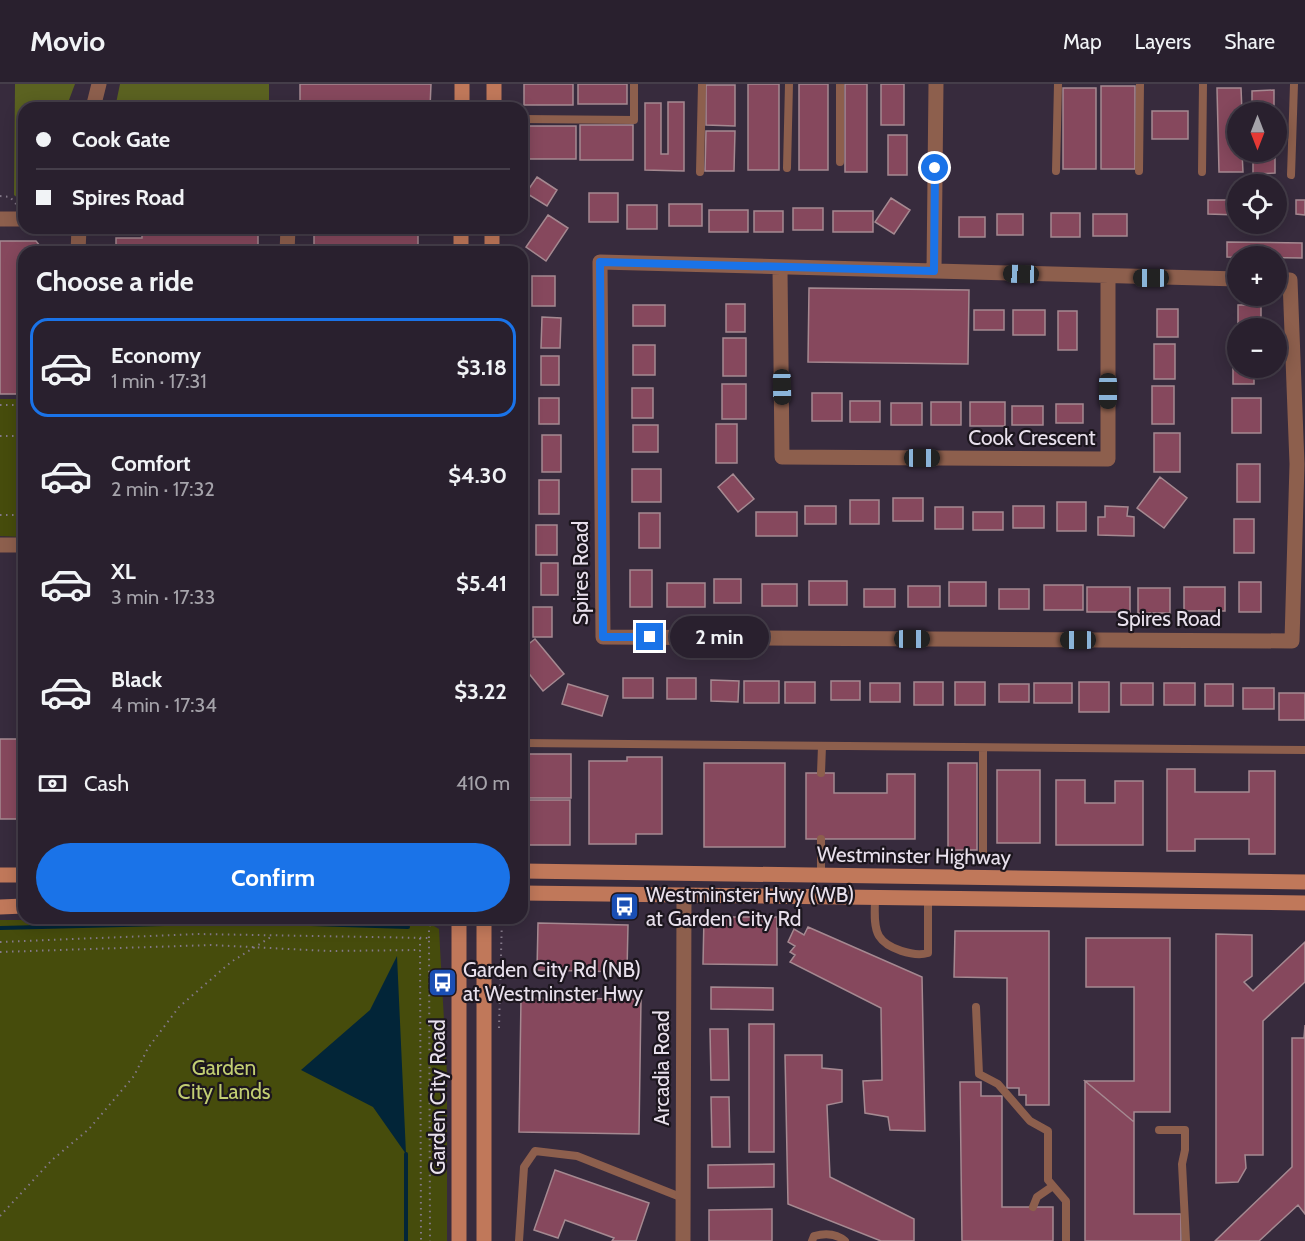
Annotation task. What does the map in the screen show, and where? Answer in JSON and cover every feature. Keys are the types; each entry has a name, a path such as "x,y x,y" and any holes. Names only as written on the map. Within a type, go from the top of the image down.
{"main road":[{"path":"462,84 462,102"},
{"path":"494,84 494,102"},
{"name":"Westminster Highway","path":"528,871 1305,882"},
{"path":"0,876 18,875"},
{"name":"Westminster Highway","path":"528,893 1305,903"},
{"path":"0,906 18,906"},
{"name":"Garden City Road","path":"459,924 459,1241"},
{"path":"484,924 484,1241"}],"street":[{"path":"94,102 99,84"},
{"path":"934,271 936,84"},
{"path":"0,219 18,214"},
{"name":"Spires Road","path":"1227,279 1108,278 600,262 603,637 1292,641 1301,464 1290,280 1287,280"},
{"name":"Cook Crescent","path":"780,269 782,457 1108,459 1108,278"},
{"path":"0,545 18,545"},
{"name":"Arcadia Road","path":"683,1241 684,895"}],"lane":[{"path":"528,119 634,120 634,84"},
{"path":"700,172 702,84"},
{"path":"787,168 789,84"},
{"path":"840,84 840,162"},
{"path":"1056,171 1058,84"},
{"path":"1139,171 1140,84"},
{"path":"1202,171 1203,84"},
{"path":"1291,175 1294,84"},
{"path":"528,742 1305,750"},
{"path":"822,746 822,773"},
{"path":"983,748 983,857"},
{"path":"821,839 821,876"},
{"path":"876,898 879,936 886,943 905,952 922,954 928,952 928,898"},
{"path":"976,1007 979,1074 998,1083 1030,1121 1048,1131 1048,1180 1065,1201 1066,1241"},
{"path":"1159,1130 1185,1130 1182,1164 1186,1241"},
{"path":"519,1241 524,1167 535,1151 577,1156 683,1198"},
{"path":"1033,1207 1037,1197 1053,1186"},
{"path":"812,1241 814,1236 823,1233 840,1237 845,1241"}],"path":[{"path":"0,196 10,197 18,209"},
{"path":"0,405 18,405"},
{"path":"0,436 18,436"},
{"path":"0,515 18,515"},
{"path":"698,923 703,911 712,907"},
{"path":"430,924 430,1241"},
{"path":"499,1031 502,924"},
{"path":"0,942 198,934 429,938"},
{"path":"0,1216 51,1160 89,1129 134,1076 147,1048 178,1007 231,962 273,936"},
{"path":"420,938 421,1241"},
{"path":"0,952 211,945 328,951 420,950"}],"green space":[{"path":"15,84 75,84 68,102 18,102 18,198 14,195"},
{"path":"120,84 269,84 269,102 116,102"},
{"path":"0,399 18,399 18,537 0,536"},
{"name":"Garden City Lands","path":"0,920 18,920 18,924 430,924 439,929 447,1075 447,1241 0,1241"}],"water":[{"path":"397,956 406,1154 373,1107 301,1070 370,1010"}],"building":[{"path":"300,84 431,84 430,102 300,102"},
{"path":"524,84 573,84 573,105 528,105 528,102 524,102"},
{"path":"578,84 627,84 627,104 578,104"},
{"path":"748,84 779,84 779,170 748,170"},
{"path":"799,84 828,84 828,170 799,170"},
{"path":"845,84 867,84 867,172 845,172"},
{"path":"881,84 904,84 904,125 881,125"},
{"path":"706,85 735,85 735,126 706,125"},
{"path":"1101,86 1135,86 1135,169 1101,169"},
{"path":"1063,88 1096,88 1096,169 1063,169"},
{"path":"1217,88 1241,88 1242,102 1227,102 1227,162 1242,162 1243,172 1219,172"},
{"path":"1274,90 1274,102 1252,102 1252,91"},
{"path":"668,102 684,102 684,171 645,170 645,103 661,103 661,154 668,154"},
{"path":"1152,111 1188,111 1188,139 1152,139"},
{"path":"580,125 633,125 633,160 580,160"},
{"path":"528,126 576,126 576,159 528,159"},
{"path":"706,131 735,131 734,171 705,171"},
{"path":"888,135 907,135 907,175 888,175"},
{"path":"1253,162 1275,162 1275,173 1253,174"},
{"path":"537,177 557,190 547,206 528,194 528,190"},
{"path":"589,193 618,193 618,222 589,222"},
{"path":"891,198 910,210 894,234 875,222"},
{"path":"1208,200 1227,200 1227,215 1208,214"},
{"path":"1296,200 1305,200 1305,215 1296,214"},
{"path":"669,204 702,204 702,226 669,226"},
{"path":"627,205 657,205 657,229 627,229"},
{"path":"793,208 823,208 823,230 793,230"},
{"path":"709,210 748,210 748,232 709,232"},
{"path":"754,211 783,211 783,232 754,232"},
{"path":"833,211 873,211 873,232 833,232"},
{"path":"1051,213 1080,213 1080,237 1051,237"},
{"path":"997,214 1023,214 1023,235 997,235"},
{"path":"1093,214 1127,214 1127,236 1093,236"},
{"path":"548,215 568,228 546,261 527,246"},
{"path":"959,217 985,217 985,237 959,237"},
{"path":"142,234 258,234 258,246 116,246 116,238 142,238"},
{"path":"314,234 418,234 418,246 314,246"},
{"path":"0,241 36,241 40,246 18,246 18,394 0,394"},
{"path":"1227,242 1302,243 1302,258 1287,258 1287,246 1227,246"},
{"path":"532,276 555,276 555,306 532,306"},
{"path":"809,288 969,290 968,364 808,362"},
{"path":"726,304 745,304 745,332 726,332"},
{"path":"633,305 665,305 665,326 633,326"},
{"path":"1238,306 1261,306 1261,318 1238,318"},
{"path":"1157,309 1178,309 1178,337 1157,337"},
{"path":"974,310 1004,310 1004,330 974,330"},
{"path":"1013,310 1045,310 1045,335 1013,335"},
{"path":"1058,311 1077,311 1077,350 1058,350"},
{"path":"542,317 561,318 560,348 541,348"},
{"path":"723,338 746,338 746,376 723,376"},
{"path":"1154,344 1175,344 1175,379 1154,379"},
{"path":"633,345 655,345 655,375 633,375"},
{"path":"541,356 559,356 559,385 541,385"},
{"path":"1233,378 1254,378 1254,384 1233,384"},
{"path":"722,384 746,384 746,419 722,419"},
{"path":"1152,386 1174,386 1174,424 1152,424"},
{"path":"632,388 653,388 653,418 632,418"},
{"path":"812,393 842,393 842,421 812,421"},
{"path":"539,398 559,398 559,424 539,424"},
{"path":"1232,398 1261,398 1261,433 1232,433"},
{"path":"850,401 880,401 880,422 850,422"},
{"path":"931,402 961,402 961,425 931,425"},
{"path":"970,402 1005,402 1005,426 970,426"},
{"path":"891,403 922,403 922,425 891,425"},
{"path":"1056,404 1083,404 1083,423 1056,423"},
{"path":"1012,406 1043,406 1043,425 1012,425"},
{"path":"716,424 737,424 737,463 716,463"},
{"path":"633,425 658,425 658,452 633,452"},
{"path":"1154,433 1180,433 1180,472 1154,472"},
{"path":"542,435 561,435 561,472 542,472"},
{"path":"1237,464 1260,464 1260,502 1237,502"},
{"path":"632,469 661,469 661,502 632,502"},
{"path":"733,474 754,499 738,512 718,487"},
{"path":"1160,477 1187,498 1164,528 1137,508"},
{"path":"539,480 559,480 559,514 539,514"},
{"path":"893,498 923,498 923,521 893,521"},
{"path":"850,500 879,500 879,524 850,524"},
{"path":"1057,502 1086,502 1086,531 1057,531"},
{"path":"805,506 836,506 836,524 805,524"},
{"path":"1013,506 1044,506 1044,528 1013,528"},
{"path":"1105,506 1128,507 1127,516 1134,517 1134,536 1098,535 1098,517 1105,517"},
{"path":"935,507 963,507 963,529 935,529"},
{"path":"756,512 797,512 797,536 756,536"},
{"path":"973,512 1003,512 1003,530 973,530"},
{"path":"639,513 660,513 660,548 639,548"},
{"path":"1234,519 1254,519 1254,553 1234,553"},
{"path":"536,525 557,525 557,555 536,555"},
{"path":"541,563 558,563 558,595 541,595"},
{"path":"630,570 652,570 652,607 630,607"},
{"path":"714,579 741,579 741,603 714,603"},
{"path":"809,581 847,581 847,605 809,605"},
{"path":"949,582 986,582 986,606 949,606"},
{"path":"1239,582 1261,582 1261,612 1239,612"},
{"path":"667,583 705,583 705,607 667,607"},
{"path":"762,584 797,584 797,606 762,606"},
{"path":"1044,585 1083,585 1083,610 1044,610"},
{"path":"908,586 940,586 940,607 908,607"},
{"path":"1087,587 1130,587 1130,612 1087,612"},
{"path":"1184,587 1225,587 1225,611 1184,611"},
{"path":"1138,588 1170,588 1170,613 1138,613"},
{"path":"864,589 895,589 895,607 864,607"},
{"path":"999,589 1029,589 1029,609 999,609"},
{"path":"533,607 552,607 552,637 533,637"},
{"path":"535,639 564,674 543,691 528,672 528,644"},
{"path":"623,678 653,678 653,698 623,698"},
{"path":"667,678 696,678 696,699 667,699"},
{"path":"711,680 739,681 738,702 711,701"},
{"path":"744,681 779,681 779,703 744,703"},
{"path":"831,681 860,681 860,700 831,700"},
{"path":"785,682 815,682 815,703 785,703"},
{"path":"914,682 943,682 943,705 914,705"},
{"path":"955,682 985,682 985,705 955,705"},
{"path":"1079,682 1109,682 1109,712 1079,712"},
{"path":"870,683 900,683 900,702 870,702"},
{"path":"1034,683 1072,683 1072,703 1034,703"},
{"path":"1121,683 1153,683 1153,705 1121,705"},
{"path":"1164,683 1195,683 1195,705 1164,705"},
{"path":"568,684 608,696 602,716 562,704"},
{"path":"999,684 1029,684 1029,702 999,702"},
{"path":"1205,684 1233,684 1233,706 1205,706"},
{"path":"1243,688 1274,688 1274,709 1243,709"},
{"path":"1279,693 1305,693 1305,720 1279,720"},
{"path":"0,739 17,739 18,819 0,819"},
{"path":"528,754 571,754 571,798 528,798"},
{"path":"627,757 662,757 662,834 636,834 636,844 589,844 589,761 627,761"},
{"path":"704,763 785,763 785,847 704,847"},
{"path":"948,763 977,763 977,850 948,850"},
{"path":"1167,769 1195,769 1195,792 1249,792 1249,771 1275,771 1275,854 1249,854 1249,839 1195,839 1195,851 1167,851"},
{"path":"997,770 1040,770 1040,843 997,843"},
{"path":"806,773 834,773 834,793 887,793 887,774 915,774 915,839 806,839"},
{"path":"1056,780 1085,780 1085,803 1115,803 1115,781 1143,781 1143,845 1056,845"},
{"path":"528,800 570,800 570,845 528,845"},
{"path":"704,917 777,917 777,965 703,964"},
{"path":"538,923 628,925 627,972 537,970"},
{"path":"808,927 922,977 925,1131 890,1130 888,1117 865,1113 863,1081 882,1080 881,1008 790,962 795,955 790,952 795,946 788,942 794,929 804,935"},
{"path":"955,931 1049,931 1049,1105 1026,1105 1026,1095 1019,1095 1019,1088 1007,1088 1007,978 954,977"},
{"path":"1216,934 1252,935 1252,976 1244,982 1253,991 1305,942 1305,982 1263,1021 1263,1155 1245,1155 1246,1168 1238,1182 1216,1183"},
{"path":"1086,938 1170,938 1170,1112 1134,1112 1134,1122 1085,1081 1134,1081 1134,987 1086,987"},
{"path":"711,987 773,988 773,1010 711,1009"},
{"path":"521,998 641,999 639,1134 519,1132"},
{"path":"749,1024 774,1024 774,1152 749,1152"},
{"path":"1305,1025 1305,1214 1298,1205 1259,1241 1215,1241 1292,1167 1292,1038 1304,1038"},
{"path":"710,1029 728,1029 729,1080 711,1080"},
{"path":"785,1055 822,1055 822,1068 842,1070 842,1102 827,1105 830,1177 914,1219 914,1241 881,1241 788,1204"},
{"path":"1085,1081 1134,1122 1134,1214 1181,1214 1181,1241 1085,1241"},
{"path":"960,1082 981,1082 981,1096 1002,1096 1002,1207 1053,1207 1053,1241 962,1241"},
{"path":"711,1097 729,1097 730,1147 712,1147"},
{"path":"774,1164 774,1187 708,1188 708,1165"},
{"path":"555,1170 649,1203 636,1241 612,1241 614,1238 565,1220 558,1238 534,1230"},
{"path":"772,1209 772,1241 709,1241 709,1210"}],"waterway":[{"path":"0,928 164,924"},
{"path":"311,924 408,927"},
{"path":"406,1154 406,1241"}],"place":[{"name":"Westminster Hwy (WB) at Garden City Rd","path":"625,907"},
{"name":"Garden City Rd (NB) at Westminster Hwy","path":"442,982"}],"route":[{"path":"650,637 603,637 600,262 780,269 934,271 935,168"}]}
